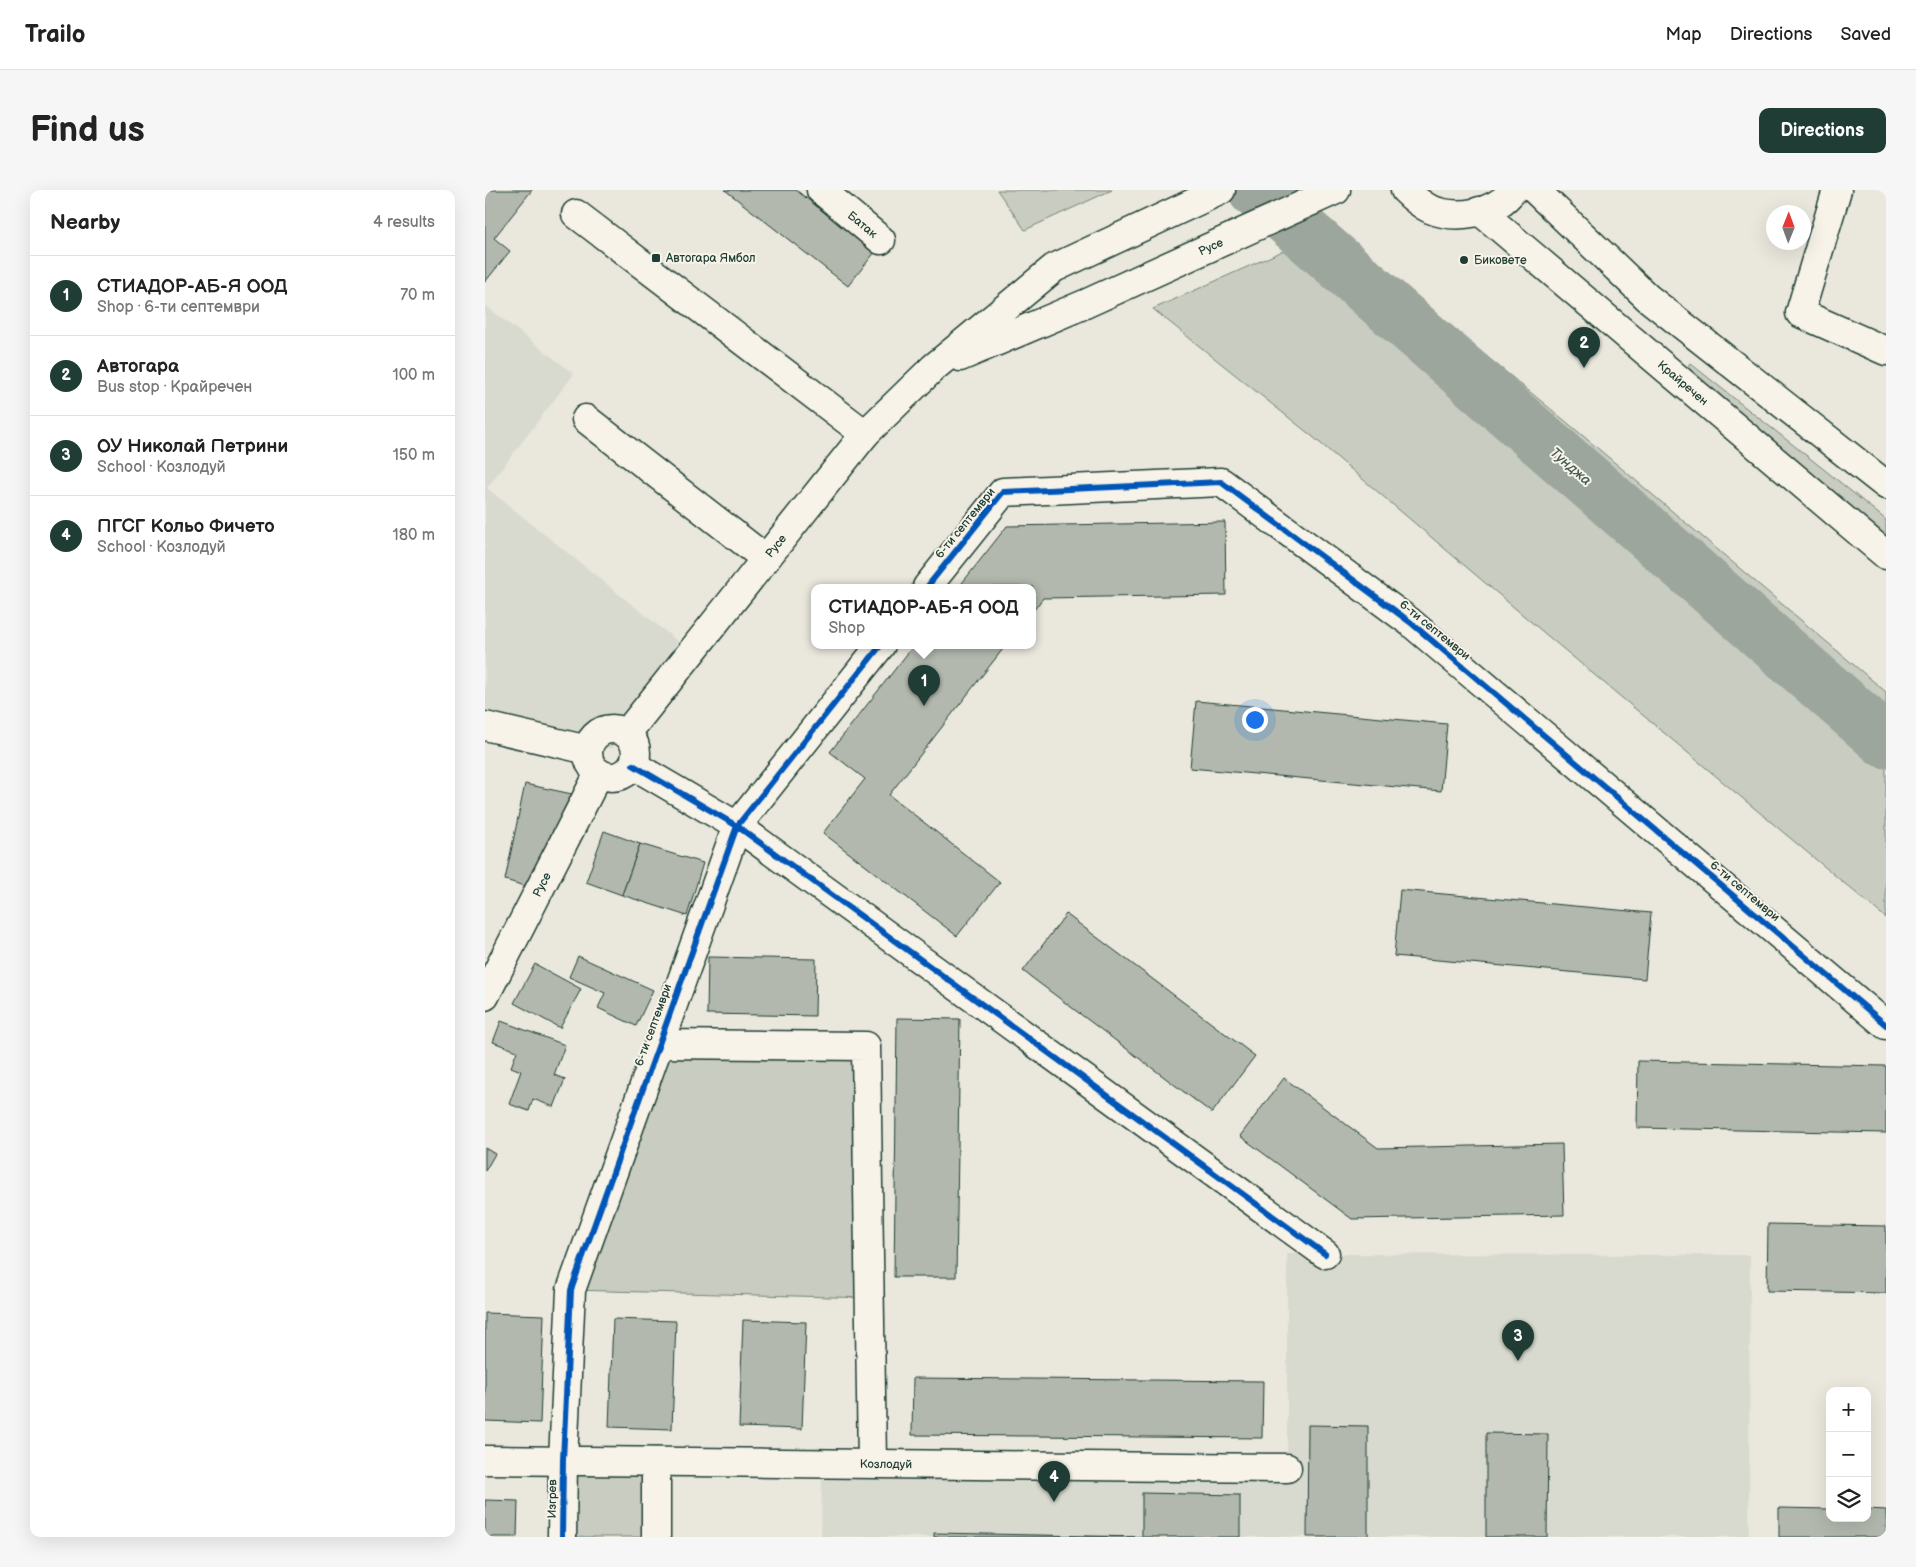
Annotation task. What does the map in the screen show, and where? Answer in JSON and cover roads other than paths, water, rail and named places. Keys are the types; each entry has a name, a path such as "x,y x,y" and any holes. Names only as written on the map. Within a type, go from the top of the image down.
{"street":[{"name":"Батак","path":"821,190 881,240"},
{"name":"Русе","path":"627,733 865,434 933,368 1054,268 1221,190"},
{"name":"Русе","path":"933,368 1085,304 1336,190"},
{"path":"1405,190 1416,200 1431,209 1447,214 1464,215 1496,204 1513,190"},
{"path":"1535,190 1648,298 1886,485"},
{"path":"1837,190 1800,313 1886,350"},
{"name":"Крайречен","path":"1480,211 1886,555"},
{"path":"576,214 865,434"},
{"path":"586,419 765,559"},
{"name":"6-ти септември","path":"929,584 1003,492 1221,482 1410,622 1886,1025"},
{"name":"6-ти септември","path":"563,1460 571,1290 737,826 878,649"},
{"path":"485,726 594,762 612,777 624,774 633,765 637,754 634,742 627,733 615,729 603,730 593,738 594,762"},
{"name":"Русе","path":"485,996 594,762"},
{"path":"633,765 737,826 1325,1254"},
{"path":"659,1044 866,1046 871,1463"},
{"name":"Козлодуй","path":"485,1460 1287,1468"},
{"name":"Изгрев","path":"562,1537 563,1460"},
{"path":"656,1462 656,1537"}],"waterway":[{"name":"Тунджа","path":"1255,190 1886,741"}],"place":[{"name":"Автогара Ямбол","path":"656,258"},
{"name":"Биковете","path":"1464,260"},
{"name":"Автогара","path":"1584,368"},
{"name":"СТИАДОР-АБ-Я ООД","path":"924,706"},
{"name":"ОУ Николай Петрини","path":"1518,1361"},
{"name":"ПГСГ Кольо Фичето","path":"1054,1502"}]}
